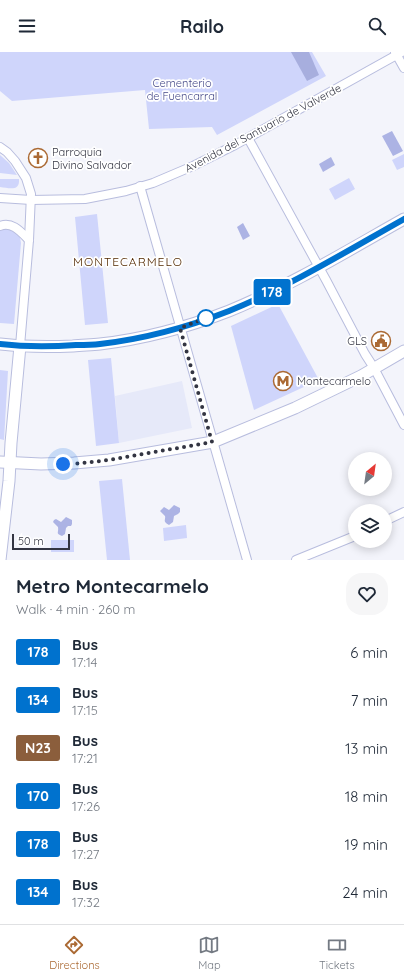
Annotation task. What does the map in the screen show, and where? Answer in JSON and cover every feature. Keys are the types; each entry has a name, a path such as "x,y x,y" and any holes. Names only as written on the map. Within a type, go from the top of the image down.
{"street":[{"path":"398,53 404,68"},
{"name":"Avenida del Santuario de Valverde","path":"0,198 31,200 85,199 126,191 153,183 193,166 248,138 398,53"},
{"path":"248,138 404,425"},
{"path":"0,147 15,161 26,178 31,194 29,240 11,443 5,462 0,560"},
{"path":"140,186 247,560"},
{"path":"0,344 20,346 60,346 99,344 136,338 180,328 229,311 274,291 404,219"},
{"path":"0,226 3,224 11,225 19,230 29,240"},
{"path":"5,462 74,464 109,460 212,442 295,408 361,376 404,351"},
{"path":"392,518 404,512"},
{"path":"296,560 348,539"}],"shaded area":[{"path":"291,52 309,52 319,75 307,81"},
{"path":"392,131 403,151 393,156 382,136"},
{"path":"331,157 335,165 323,172 319,164"},
{"path":"243,223 250,236 243,240 237,227"},
{"path":"182,381 192,428 119,443 115,396"},
{"path":"174,505 180,508 180,512 174,516 173,522 169,525 165,520 165,516 160,511 164,507 169,510"},
{"path":"66,517 72,520 72,524 66,528 65,534 62,536 58,533 58,527 53,522 56,519 61,522"}],"green space":[{"name":"Cementerio de Fuencarral","path":"0,52 312,52 326,76 217,135 212,127 149,129 145,90 12,101 0,91"},
{"path":"404,154 404,167 397,170 392,160"},
{"path":"0,155 9,163 17,175 0,173"},
{"path":"349,178 355,189 335,200 329,189"},
{"path":"0,179 19,179 19,183 16,188 0,187"},
{"path":"97,214 108,323 85,325 75,217"},
{"path":"0,229 13,229 20,237 21,243 14,324 0,323"},
{"path":"278,304 319,380 254,410 231,326"},
{"path":"111,358 119,443 96,446 88,360"},
{"path":"0,370 8,371 4,440 0,439"},
{"path":"122,479 130,560 107,560 99,481"},
{"path":"186,525 187,538 164,541 163,528"},
{"path":"51,540 74,540 74,552 51,552"}],"bus line":[{"name":"178","path":"0,344 20,346 60,346 99,344 136,338 180,328 229,311 274,291 404,219"}],"place":[{"name":"Parroquia Divino Salvador","path":"38,158"},
{"name":"GLS","path":"381,341"},
{"name":"Montecarmelo","path":"283,381"}],"district":[{"name":"MONTECARMELO","path":"128,261"}],"route":[{"path":"63,464 109,460 212,442 180,328 206,318"}]}
